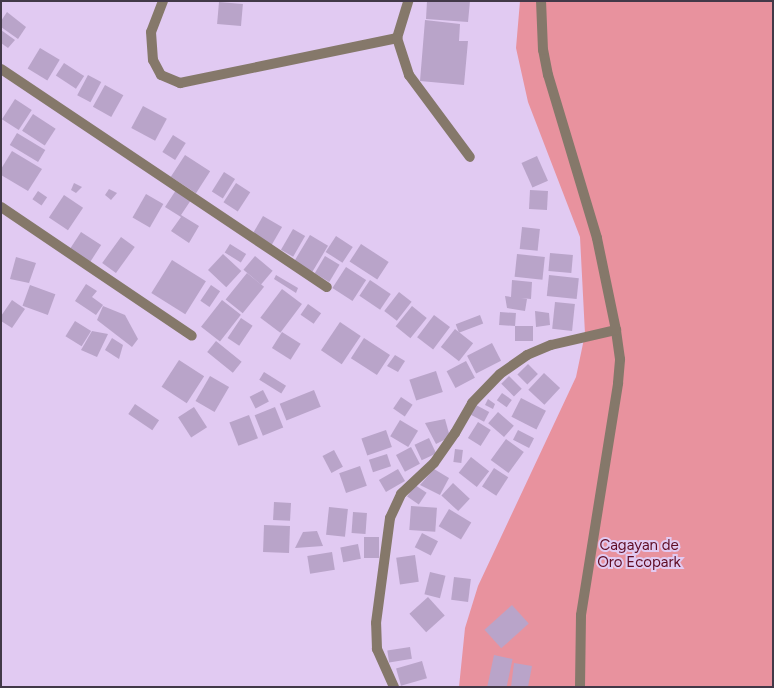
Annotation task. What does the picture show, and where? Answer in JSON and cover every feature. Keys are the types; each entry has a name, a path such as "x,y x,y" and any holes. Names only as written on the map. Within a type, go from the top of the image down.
{"street":[{"path":"163,1 151,32 153,60 161,75 180,82 397,38"},
{"path":"408,1 397,38 409,75 470,157"},
{"path":"541,1 543,50 548,75 598,238 620,359 618,383 581,616 580,687"},
{"path":"1,70 326,287"},
{"path":"1,207 192,336"},
{"path":"394,687 377,649 376,623 390,518 401,494 434,463 455,433 472,403 500,374 527,355 551,345 616,330"}],"green space":[{"name":"Cagayan de Oro Ecopark","path":"520,1 773,1 773,687 459,687 465,628 478,586 576,377 585,334 580,237 528,102 516,48"}],"building":[{"path":"427,1 470,1 468,22 426,19"},
{"path":"219,2 243,4 241,26 217,24"},
{"path":"7,12 26,27 18,39 1,27 1,21"},
{"path":"425,20 460,24 459,41 468,41 464,85 420,81"},
{"path":"1,30 15,40 8,48 1,43"},
{"path":"40,48 60,60 47,80 28,69"},
{"path":"64,63 84,76 76,89 56,76"},
{"path":"88,75 101,82 90,102 77,95"},
{"path":"105,85 123,95 111,117 93,107"},
{"path":"15,99 32,110 19,130 2,119"},
{"path":"143,106 167,119 155,141 131,128"},
{"path":"33,114 56,129 45,145 22,131"},
{"path":"17,133 45,150 38,162 10,145"},
{"path":"173,135 186,143 175,160 162,152"},
{"path":"12,151 42,169 28,191 1,175 1,169"},
{"path":"185,155 210,171 196,193 171,177"},
{"path":"537,156 548,181 532,188 521,163"},
{"path":"224,172 235,179 223,198 212,192"},
{"path":"74,183 82,187 76,193 71,190"},
{"path":"236,183 250,192 238,212 223,202"},
{"path":"109,189 117,193 111,200 105,195"},
{"path":"176,190 191,200 181,215 199,226 189,243 171,231 181,217 165,207"},
{"path":"530,190 548,191 547,210 529,209"},
{"path":"38,191 47,197 42,205 32,199"},
{"path":"146,194 163,204 150,227 132,217"},
{"path":"64,195 83,208 68,230 49,217"},
{"path":"263,216 282,227 271,246 252,235"},
{"path":"522,227 540,229 538,251 520,249"},
{"path":"293,229 305,236 293,257 281,250"},
{"path":"81,232 101,245 90,263 70,250"},
{"path":"310,235 328,246 312,273 294,262"},
{"path":"336,236 353,247 342,263 326,252"},
{"path":"121,237 135,247 116,273 102,263"},
{"path":"230,244 246,254 241,263 225,252"},
{"path":"361,244 389,262 377,280 350,262"},
{"path":"550,253 573,255 571,273 548,271"},
{"path":"223,254 241,271 226,287 208,270"},
{"path":"517,254 545,257 542,280 515,277"},
{"path":"255,256 273,271 261,285 243,270"},
{"path":"325,256 340,265 329,282 315,273"},
{"path":"16,257 36,263 29,283 10,279"},
{"path":"172,260 206,281 185,314 151,293"},
{"path":"346,267 366,280 353,301 332,288"},
{"path":"247,273 264,287 243,313 226,299"},
{"path":"276,275 298,288 296,293 274,279"},
{"path":"549,275 579,278 577,299 547,296"},
{"path":"370,280 391,294 380,310 359,296"},
{"path":"512,280 532,282 531,299 521,298 527,299 525,311 507,308 505,296 511,297"},
{"path":"86,284 97,291 92,297 103,305 96,315 75,301"},
{"path":"30,285 55,294 48,315 22,306"},
{"path":"211,285 220,291 209,307 200,301"},
{"path":"282,289 302,304 280,333 260,318"},
{"path":"399,292 412,302 397,321 384,311"},
{"path":"12,300 25,309 12,328 1,321 1,316"},
{"path":"222,300 241,315 220,342 201,327"},
{"path":"555,302 575,304 572,331 552,329"},
{"path":"308,304 321,313 314,324 301,315"},
{"path":"103,306 125,315 138,339 132,347 97,320"},
{"path":"412,306 427,318 410,338 396,326"},
{"path":"535,311 549,313 550,325 536,327"},
{"path":"500,312 516,313 515,326 499,325"},
{"path":"434,315 450,327 433,349 417,337"},
{"path":"480,315 483,323 459,333 456,324"},
{"path":"241,318 253,326 239,346 228,338"},
{"path":"75,321 91,331 82,346 65,336"},
{"path":"340,322 361,336 342,364 321,350"},
{"path":"515,326 533,326 533,341 515,341"},
{"path":"455,329 473,343 459,361 441,347"},
{"path":"92,331 108,334 97,357 81,350"},
{"path":"282,332 301,344 291,360 272,348"},
{"path":"112,338 123,345 119,359 105,350"},
{"path":"364,338 390,355 377,375 351,358"},
{"path":"216,341 242,362 233,373 207,352"},
{"path":"492,343 501,361 476,374 467,356"},
{"path":"395,355 405,361 398,372 387,366"},
{"path":"179,360 204,376 187,403 162,387"},
{"path":"466,361 475,378 455,388 447,371"},
{"path":"528,364 538,374 527,385 517,375"},
{"path":"436,371 443,392 416,401 409,380"},
{"path":"264,372 286,386 281,393 259,380"},
{"path":"544,373 560,388 544,405 528,390"},
{"path":"210,376 229,387 215,412 196,401"},
{"path":"509,376 522,389 514,397 501,384"},
{"path":"263,390 269,402 256,408 250,397"},
{"path":"314,390 321,407 286,421 280,404"},
{"path":"502,393 512,400 507,407 497,400"},
{"path":"401,397 413,405 405,416 393,409"},
{"path":"521,398 546,411 536,429 511,417"},
{"path":"488,399 495,404 493,409 485,405"},
{"path":"135,404 159,420 152,430 128,414"},
{"path":"476,405 489,412 484,422 471,415"},
{"path":"194,407 207,427 191,437 178,417"},
{"path":"275,407 283,427 263,436 255,415"},
{"path":"498,412 514,426 504,437 488,423"},
{"path":"249,415 258,438 238,446 229,423"},
{"path":"445,419 450,437 436,444 425,423"},
{"path":"400,420 418,431 408,447 390,436"},
{"path":"478,422 491,430 481,446 468,438"},
{"path":"386,430 392,447 367,455 361,438"},
{"path":"518,430 534,438 529,448 513,440"},
{"path":"429,438 436,453 422,460 414,445"},
{"path":"506,439 524,452 509,473 491,460"},
{"path":"411,447 420,464 405,472 396,455"},
{"path":"455,449 463,450 461,463 453,462"},
{"path":"334,450 343,467 331,473 323,456"},
{"path":"387,454 391,466 373,472 369,460"},
{"path":"471,457 489,471 477,487 459,473"},
{"path":"360,466 367,486 346,493 339,473"},
{"path":"494,468 508,477 496,496 482,486"},
{"path":"398,469 405,481 386,492 379,480"},
{"path":"434,469 449,478 440,495 420,485"},
{"path":"453,483 470,499 458,511 441,495"},
{"path":"415,485 427,493 419,504 407,497"},
{"path":"274,502 291,503 290,521 273,520"},
{"path":"411,506 437,508 435,532 409,530"},
{"path":"329,507 348,509 345,537 326,535"},
{"path":"449,509 471,522 461,540 439,526"},
{"path":"353,512 367,513 366,534 352,533"},
{"path":"264,525 290,526 289,553 263,552"},
{"path":"317,531 323,546 295,548 303,532"},
{"path":"422,533 438,541 431,555 415,547"},
{"path":"364,537 379,537 379,558 364,558"},
{"path":"358,544 361,559 343,562 340,547"},
{"path":"332,552 335,570 310,574 307,556"},
{"path":"415,555 419,582 400,584 396,558"},
{"path":"430,572 446,576 440,598 424,594"},
{"path":"454,577 471,579 468,602 451,600"},
{"path":"428,597 445,616 426,632 409,614"},
{"path":"512,605 529,624 501,648 485,630"},
{"path":"410,647 412,659 389,662 387,651"},
{"path":"494,655 513,659 507,687 487,687"},
{"path":"422,661 427,678 401,686 396,668"},
{"path":"514,663 532,666 528,687 511,687"}]}
